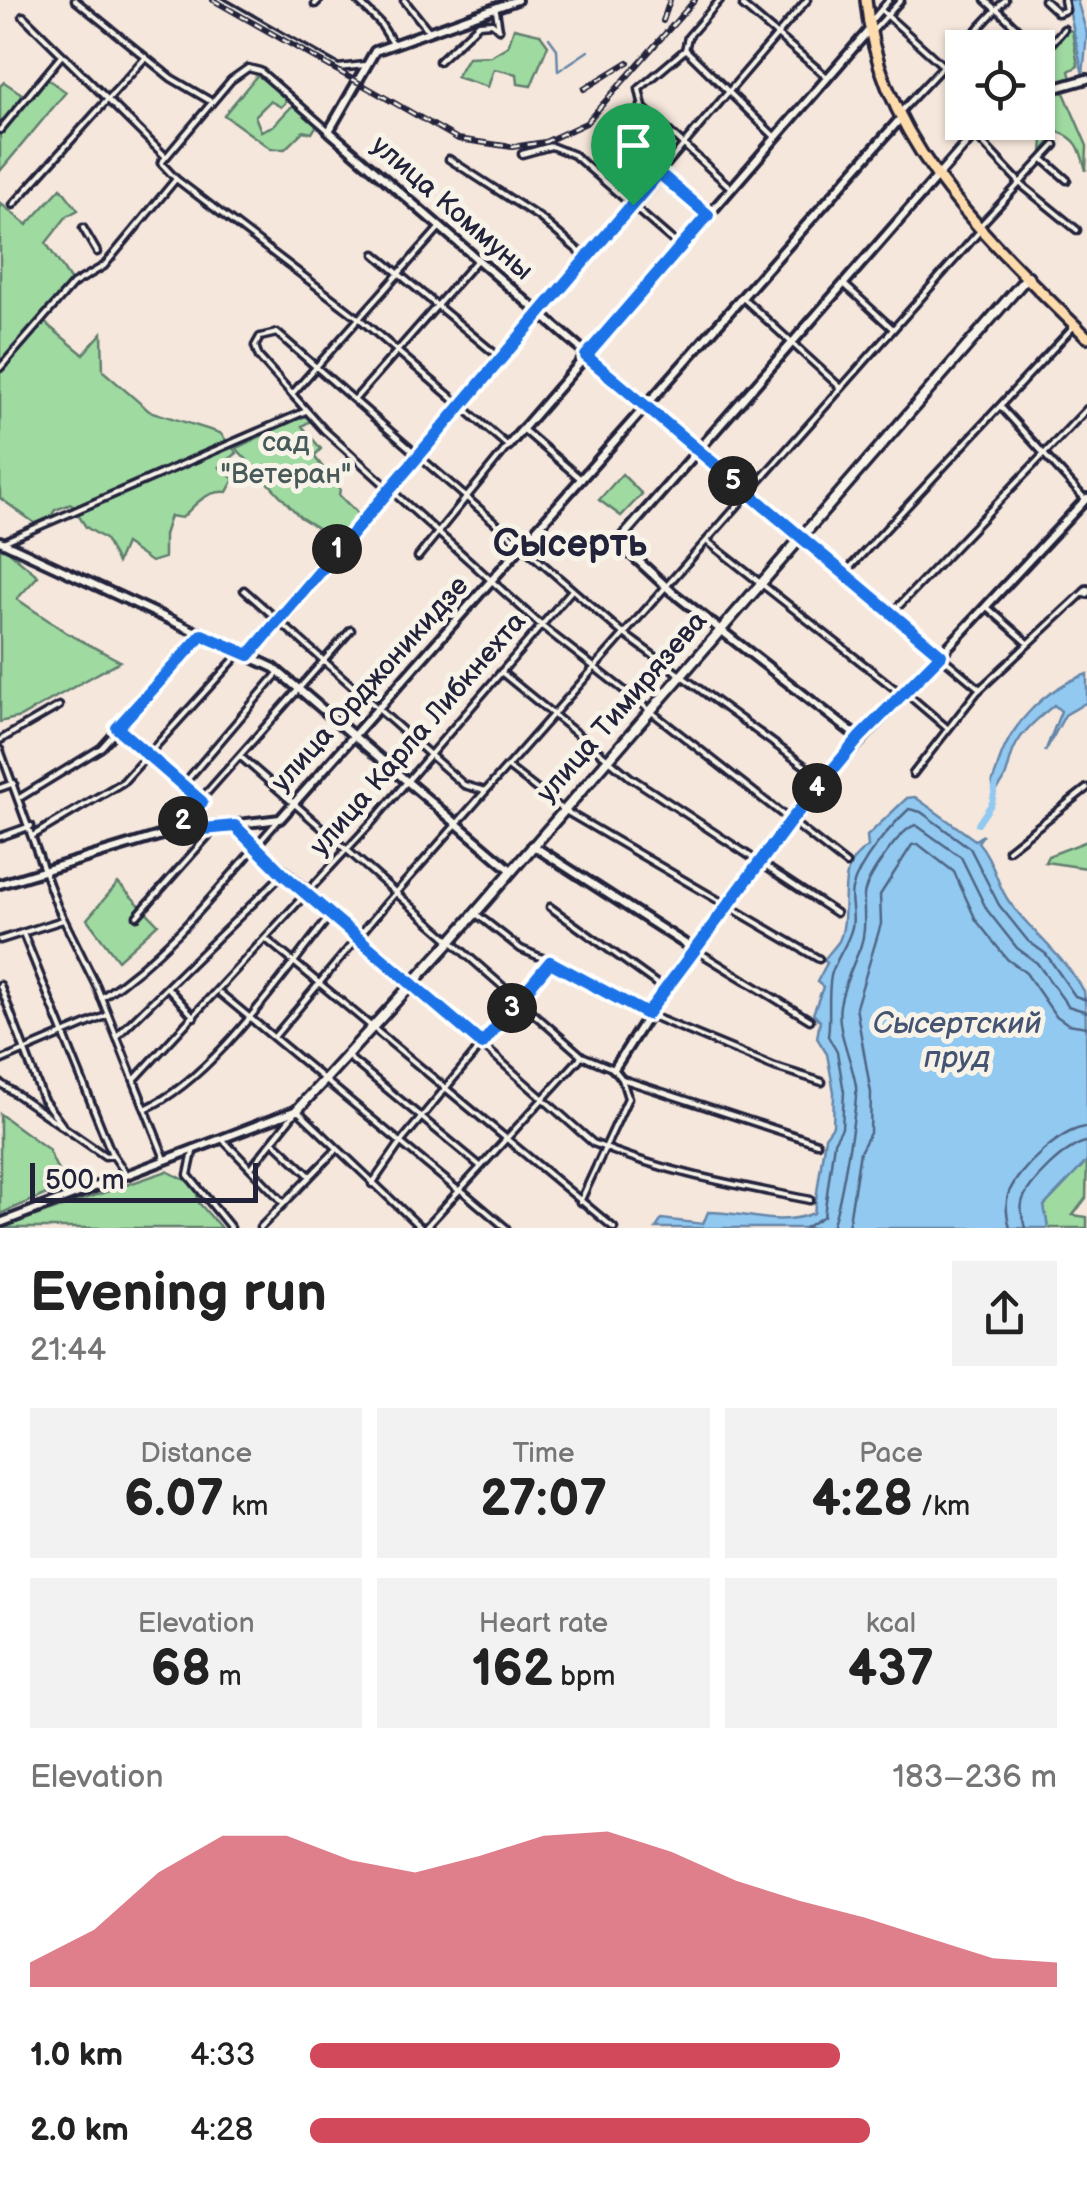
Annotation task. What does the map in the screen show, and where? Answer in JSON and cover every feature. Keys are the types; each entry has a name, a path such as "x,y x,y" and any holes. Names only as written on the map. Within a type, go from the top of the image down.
{"main road":[{"path":"866,0 868,30 899,116 936,177 1087,336"},
{"name":"улица Тимирязева","path":"297,1110 452,940 648,709 1028,276"}],"street":[{"path":"74,0 145,58 212,102 165,156 162,165 176,180 361,320 508,446"},
{"path":"219,0 338,68 364,66"},
{"path":"357,0 392,42"},
{"path":"404,0 431,34"},
{"path":"328,131 376,51 392,42 431,34 496,11 517,0"},
{"path":"720,0 688,37 685,50 639,89 642,107 732,188"},
{"path":"34,835 115,789 278,619 807,0"},
{"path":"418,557 522,429 776,138 890,0"},
{"path":"868,30 902,0"},
{"path":"985,0 1017,30"},
{"path":"899,116 1004,0"},
{"path":"1044,0 1058,13 1064,12 1064,0"},
{"path":"743,6 827,77"},
{"path":"880,10 943,68"},
{"path":"439,61 479,24 492,23 499,29 496,11"},
{"path":"24,16 165,156"},
{"path":"1055,37 1064,29"},
{"path":"685,50 776,138"},
{"path":"0,130 62,55"},
{"path":"13,205 145,58"},
{"name":"улица Коммуны","path":"212,102 240,70 260,71 646,409 980,689"},
{"path":"1055,88 1087,79"},
{"name":"улица Орджоникидзе","path":"101,998 159,952 257,848 744,299 899,116"},
{"path":"615,134 708,215"},
{"path":"859,738 667,587 618,542 969,140"},
{"path":"980,140 1077,230"},
{"path":"276,1036 396,893 1054,145"},
{"path":"522,154 552,146 581,159 680,248"},
{"path":"449,159 540,218 588,259"},
{"path":"1043,159 1067,180"},
{"path":"0,368 73,284 104,266 176,180"},
{"path":"292,393 440,227"},
{"path":"83,228 96,252"},
{"path":"375,254 500,358"},
{"path":"354,400 478,260"},
{"path":"843,284 893,329"},
{"path":"744,299 841,388"},
{"path":"844,574 1075,325"},
{"path":"824,780 678,675 572,590 277,332 260,337 254,346 258,357 306,411 388,490 543,627 846,864"},
{"path":"614,1070 693,948 824,780 859,738 1087,500 1001,407"},
{"path":"892,613 1087,409"},
{"path":"1,542 306,411"},
{"path":"522,429 582,480"},
{"path":"707,541 947,728"},
{"path":"1,542 279,672 354,740 511,870"},
{"path":"244,590 470,790 485,792"},
{"name":"улица Карла Либкнехта","path":"134,1080 407,783 572,590"},
{"path":"912,774 980,689 1086,591"},
{"path":"988,607 1028,643"},
{"path":"172,832 351,630"},
{"path":"20,798 101,748 202,635"},
{"path":"183,785 279,672"},
{"path":"500,672 606,758 756,864 836,913"},
{"path":"0,740 59,706"},
{"path":"117,728 202,802"},
{"path":"0,750 64,920 101,998 165,1159"},
{"path":"241,757 582,1056 614,1070 622,1079 628,1098 608,1149 580,1202"},
{"path":"507,766 562,810 818,959"},
{"path":"0,788 14,782"},
{"path":"1008,850 1087,788"},
{"path":"0,884 172,832 280,819"},
{"path":"0,836 31,826"},
{"path":"235,826 283,874 593,1143 666,1170 810,1200"},
{"path":"137,916 216,827"},
{"path":"532,844 561,868 810,1020"},
{"path":"116,1036 169,989 283,874"},
{"path":"550,907 664,990"},
{"path":"475,913 521,949 647,1014 774,1067 822,1082"},
{"path":"145,1109 184,1088 330,915"},
{"path":"0,940 64,920"},
{"path":"23,933 112,1155 126,1174"},
{"path":"266,939 614,1228"},
{"path":"372,1184 401,1142 550,962"},
{"path":"0,985 43,1099 62,1125"},
{"path":"169,989 194,1018"},
{"path":"218,992 506,1228"},
{"path":"0,1061 108,1015"},
{"path":"347,1056 480,1166"},
{"path":"0,1223 297,1110 423,1228 582,1056"},
{"path":"622,1079 817,1143"},
{"path":"0,1083 106,1156 112,1155"},
{"name":"улица Тимирязева","path":"251,1168 297,1110"},
{"path":"221,1137 283,1202"},
{"path":"274,1142 310,1176"},
{"path":"194,1148 188,1175 231,1228"},
{"path":"260,1228 336,1150"}],"green space":[{"path":"514,28 540,34 548,45 531,86 518,84 517,74 494,69 488,87 456,77 468,57 491,56 508,46"},
{"path":"1066,29 1072,31 1078,66 1069,71 1071,79 1055,84 1055,41"},
{"path":"259,73 288,100 281,107 270,101 255,116 261,131 273,126 294,104 317,125 312,133 303,131 285,149 271,149 224,115"},
{"path":"49,80 66,92 0,171 0,86 4,82 25,96"},
{"path":"1062,88 1087,146 1086,171 1071,138 1058,132 1055,136 1055,91"},
{"path":"61,188 78,210 67,216 46,243 73,284 44,322 83,354 102,333 103,371 149,411 220,433 237,453 219,467 234,479 227,492 207,496 182,518 170,516 164,535 164,558 151,562 125,544 117,563 105,539 86,527 71,504 55,510 43,529 0,498 0,203 27,225"},
{"name":"сад \"Ветеран\"","path":"306,415 312,420 302,426 321,449 314,456 340,489 339,495 359,515 337,540 300,517 236,448"},
{"path":"622,474 642,494 621,516 599,500"},
{"path":"0,544 38,576 17,599 67,633 120,661 20,717 0,722"},
{"path":"1087,841 1087,868 1045,862 1048,856"},
{"path":"118,883 158,924 118,960 87,919"},
{"path":"0,1114 48,1149 65,1186 0,1214"},
{"path":"1087,1161 1086,1198 1073,1215 1087,1217 1087,1228 1048,1228 1044,1206"},
{"path":"167,1171 195,1185 199,1203 221,1228 0,1228"}],"water":[{"path":"1067,0 1077,0 1087,34 1083,75"},
{"path":"1087,674 1087,702 1065,715 1045,752 1061,711 1054,705 1032,724 1018,741 995,791 993,780 1002,753 1019,724 1056,689"},
{"name":"Сысертский пруд","path":"915,797 975,840 983,835 978,842 1005,896 1068,967 1084,991 1087,1161 1044,1206 1048,1228 656,1228 662,1219 703,1224 708,1212 775,1219 814,1213 825,1137 833,1126 834,1092 827,1054 817,1038 820,1021 813,1014 823,987 817,982 827,963 824,960 843,929 850,866 868,847 867,836 907,798"}],"waterway":[{"path":"549,38 557,49 558,71 588,51"},
{"name":"Сысерть","path":"978,824 992,803 996,784"}],"railway":[{"path":"213,0 458,139 512,147 545,142 586,123 695,0"},
{"path":"663,21 670,0"},
{"path":"584,89 628,62"}],"district":[{"name":"Сысерть","path":"570,544"}],"route":[{"path":"659,173 708,215 586,356 941,655 895,706 859,738 792,819 647,1014 568,968 550,962 482,1044 283,874 235,826 172,832 202,802 117,728 202,635 249,655 633,205 659,173"}]}
